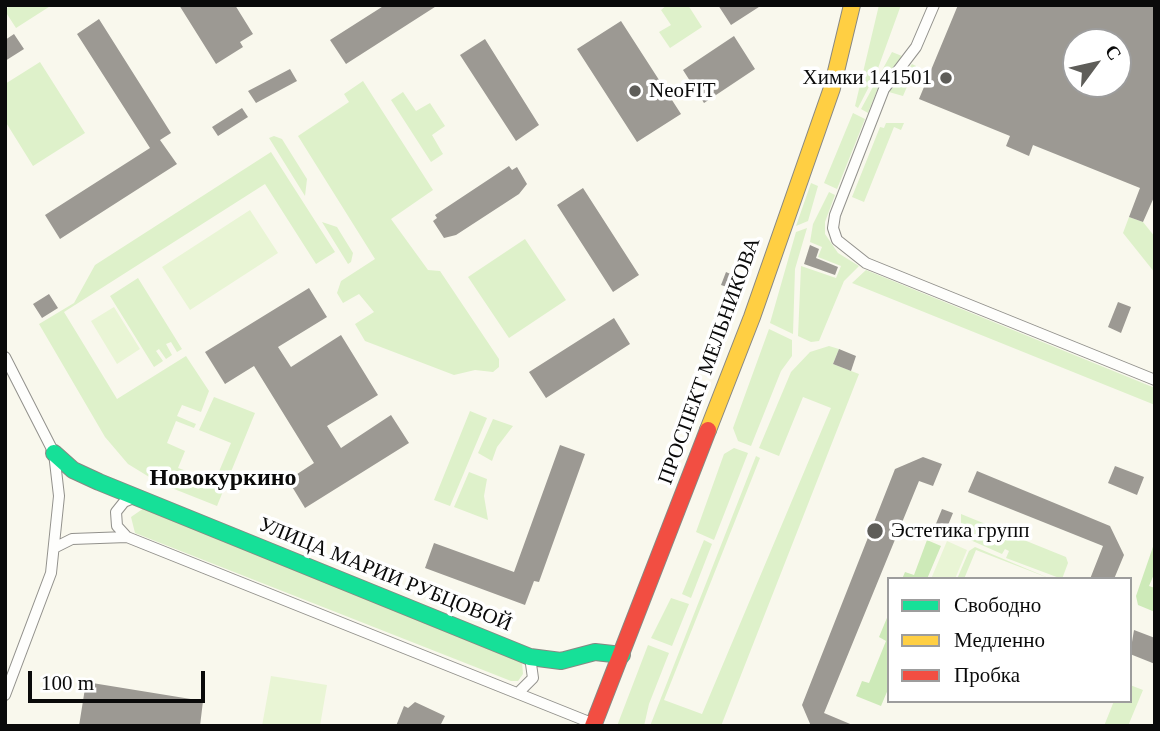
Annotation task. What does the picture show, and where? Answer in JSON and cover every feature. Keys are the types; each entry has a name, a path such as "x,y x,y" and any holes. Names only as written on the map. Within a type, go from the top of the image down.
{"street":[{"name":"ПРОСПЕКТ МЕЛЬНИКОВА","path":"594,725 752,317 832,88 852,5"},
{"path":"934,5 916,47 884,89 835,215 833,228 837,240 866,263 1155,380"},
{"path":"5,357 54,453 59,496 56,547 45,593 5,695"},
{"name":"УЛИЦА МАРИИ РУБЦОВОЙ","path":"54,453 73,470 136,497 530,657 561,661 595,652 622,655"},
{"path":"127,537 117,526 116,512 124,502 136,497"},
{"path":"56,547 72,539 127,537 594,725"},
{"path":"518,693 533,678 530,657"}],"green space":[{"path":"10,5 52,5 16,28 5,11"},
{"path":"667,5 688,5 702,27 670,48 659,32 671,25 661,10"},
{"path":"879,5 901,5 877,71 858,108 855,106"},
{"path":"892,52 902,56 879,85 868,113 861,109"},
{"path":"40,62 85,133 33,166 5,121 5,84"},
{"path":"912,64 916,66 903,96 889,92"},
{"path":"363,81 433,190 391,219 428,270 440,271 499,359 499,367 493,372 475,370 454,375 365,341 355,324 374,312 359,294 343,303 337,293 341,281 375,259 298,136 349,102 344,94"},
{"path":"403,92 416,111 430,103 445,126 432,135 443,154 431,162 391,100"},
{"path":"853,113 865,119 837,189 824,183"},
{"path":"886,123 904,123 901,130 894,127 864,202 852,197 880,127 884,128"},
{"path":"274,136 282,139 307,179 305,196 269,138"},
{"path":"271,152 335,252 316,264 265,184 64,312 117,399 186,356 209,391 201,412 182,405 177,416 196,424 194,428 176,421 167,443 185,451 178,468 215,481 231,443 199,430 214,397 255,413 217,506 159,483 128,464 105,437 39,324 74,303 95,265"},
{"path":"811,183 818,186 808,221 796,226"},
{"path":"829,192 835,195 825,222 825,234 838,253 859,266 844,281 819,341 811,342 798,336 801,266 836,278 841,266 818,257 822,247 810,242 813,224"},
{"path":"250,210 278,253 190,310 162,267"},
{"path":"1129,217 1143,222 1155,237 1155,273 1123,233"},
{"path":"322,222 337,227 353,253 351,262 348,264"},
{"path":"807,228 795,269 793,334 770,323 796,232"},
{"path":"525,239 566,300 509,338 468,277"},
{"path":"866,270 1155,388 1155,405 852,283"},
{"path":"138,278 182,349 177,352 171,342 166,344 172,355 166,359 159,349 156,351 163,361 154,367 110,296"},
{"path":"114,307 140,349 117,364 91,321"},
{"path":"769,329 792,340 792,356 781,371 751,446 738,441 733,428"},
{"path":"829,346 839,349 833,364 859,374 721,726 650,726 756,456 760,458 664,700 702,714 831,408 803,397 779,456 759,448 791,372 810,352"},
{"path":"470,411 487,418 450,506 434,500"},
{"path":"493,419 513,426 497,447 492,461 478,453"},
{"path":"734,448 748,453 714,540 696,532 724,454"},
{"path":"469,472 487,479 484,496 488,520 454,507"},
{"path":"144,508 522,662 523,674 518,681 511,681 135,533 131,517"},
{"path":"961,514 1010,534 1009,538 1013,539 1014,536 1066,557 1068,563 1063,577 1006,558 1009,551 1005,549 1002,554 968,539 972,528 961,523"},
{"path":"704,540 712,544 691,598 682,594"},
{"path":"927,540 941,546 928,577 903,577 905,572 914,575"},
{"path":"947,541 967,550 956,577 932,577"},
{"path":"1155,541 1155,572 1149,586 1155,588 1155,612 1138,605 1136,596"},
{"path":"975,547 1046,577 976,550 965,577 958,577 969,551"},
{"path":"671,598 689,604 672,646 651,638"},
{"path":"887,618 887,692 881,706 856,696 862,681 869,683 886,641 879,637"},
{"path":"648,645 669,653 649,704 644,726 617,726"},
{"path":"271,676 327,685 320,726 262,726"},
{"path":"1132,686 1143,690 1128,726 1104,726 1113,703 1132,703"}],"building":[{"path":"179,5 235,5 253,34 240,42 243,47 216,64"},
{"path":"385,5 438,5 346,64 330,40"},
{"path":"718,5 762,5 731,25"},
{"path":"958,5 1155,5 1155,195 1143,222 1129,217 1140,188 1033,145 1029,156 1006,146 1010,136 919,99"},
{"path":"99,19 171,133 160,140 177,164 60,239 45,215 150,148 77,34"},
{"name":"NeoFIT","path":"621,21 681,114 637,142 577,49"},
{"path":"14,34 24,49 5,61 5,40"},
{"path":"734,36 755,69 704,103 683,70"},
{"path":"485,39 539,125 516,141 460,55"},
{"path":"290,69 297,81 256,103 248,91"},
{"path":"242,108 248,117 218,136 212,127"},
{"path":"509,166 512,170 517,167 527,184 519,194 456,235 444,238 433,221 437,218 435,215"},
{"path":"583,188 639,275 613,292 557,205"},
{"path":"810,245 819,249 816,258 838,267 835,275 804,264"},
{"path":"726,272 737,277 733,289 721,285"},
{"path":"309,288 327,317 278,347 291,367 341,335 378,395 327,426 341,448 391,415 409,443 305,508 288,480 314,463 254,366 225,384 205,352"},
{"path":"49,294 58,308 42,318 33,304"},
{"path":"1118,302 1131,307 1121,333 1108,327"},
{"path":"614,318 630,344 546,398 529,372"},
{"path":"839,349 856,356 851,371 833,364"},
{"path":"560,445 585,454 539,582 534,581 525,605 425,568 434,543 514,572"},
{"path":"923,457 942,464 933,486 919,481 824,713 855,726 811,726 802,705 895,469"},
{"path":"1115,466 1144,477 1137,495 1108,483"},
{"path":"977,471 1110,526 1124,555 1115,577 1091,577 1103,546 968,492"},
{"path":"942,509 953,513 946,530 935,526"},
{"path":"1134,630 1155,638 1155,664 1132,655"},
{"path":"86,682 203,701 200,726 79,726"},
{"path":"415,702 445,716 440,726 396,726 404,706 408,708"}],"traffic: fast":[{"path":"54,453 73,470 99,482 530,657 561,661 595,652 622,655"}],"traffic: slow":[{"path":"708,430 752,317 832,88 852,5"}],"traffic: jam":[{"path":"593,726 708,430"}],"place":[{"name":"Химки 141501","path":"946,78"},
{"name":"NeoFIT","path":"635,91"},
{"name":"Эстетика групп","path":"875,531"}],"district":[{"name":"Новокуркино","path":"223,479"}]}
